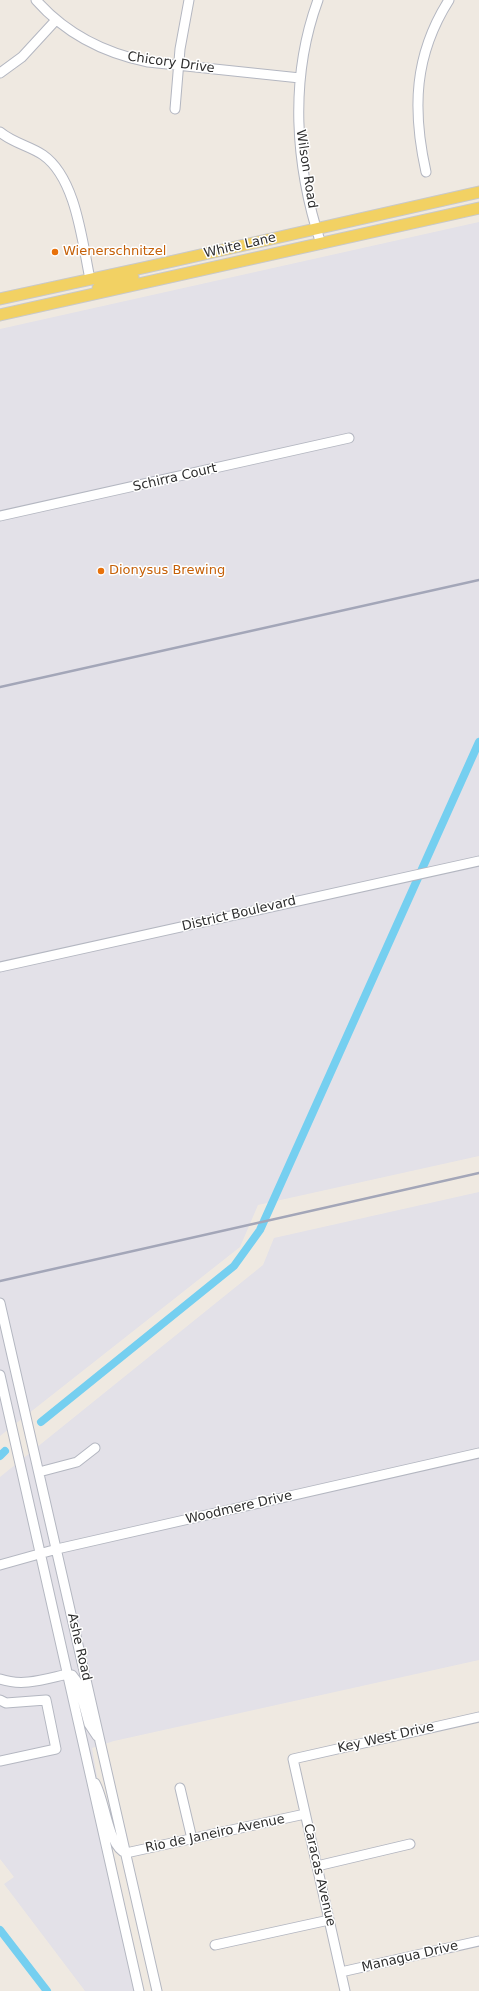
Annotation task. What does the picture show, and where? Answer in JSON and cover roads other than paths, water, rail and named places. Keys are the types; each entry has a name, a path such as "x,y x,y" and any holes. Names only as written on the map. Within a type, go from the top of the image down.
{"main road":[{"name":"White Lane","path":"0,298 147,267 479,192"},
{"name":"White Lane","path":"0,315 479,208"},
{"path":"93,295 101,286 143,274 147,267"},
{"path":"19,311 76,292 86,287 90,278"}],"street":[{"name":"Chicory Drive","path":"36,0 56,20 77,35 112,53 148,62 178,66 300,78"},
{"path":"175,109 178,66 189,0"},
{"name":"Wilson Road","path":"318,0 309,30 300,78 299,113 302,160 316,228 321,244"},
{"path":"426,172 417,118 419,79 428,42 449,0"},
{"path":"0,73 22,57 56,20"},
{"path":"0,132 10,140 44,155 61,172 71,193 90,278"},
{"name":"Schirra Court","path":"0,516 349,438"},
{"name":"District Boulevard","path":"0,967 479,861"},
{"name":"Ashe Road","path":"0,1303 157,1991"},
{"name":"Ashe Road","path":"0,1375 139,1991"},
{"path":"39,1472 77,1462 96,1448"},
{"name":"Woodmere Drive","path":"0,1565 57,1549 479,1453"},
{"path":"0,1679 12,1683 22,1683 68,1674 72,1675 78,1684 89,1724 100,1740"},
{"path":"0,1700 6,1703 46,1700 56,1749 0,1762"},
{"name":"Key West Drive","path":"293,1759 479,1717"},
{"name":"Caracas Avenue","path":"293,1759 345,1991"},
{"path":"90,1777 100,1793 114,1844 121,1851 126,1853"},
{"path":"180,1788 192,1839"},
{"name":"Rio de Janeiro Avenue","path":"126,1853 305,1814"},
{"path":"317,1866 410,1844"},
{"path":"216,1945 329,1920"},
{"name":"Managua Drive","path":"341,1972 479,1941"}],"waterway":[{"path":"41,1422 234,1266 260,1230 479,742"},
{"path":"0,1456 5,1451"},
{"path":"0,1930 47,1991"}],"railway":[{"path":"0,687 479,580"},
{"path":"0,1281 479,1173"}],"place":[{"name":"Wienerschnitzel","path":"55,252"},
{"name":"Dionysus Brewing","path":"101,571"}]}
